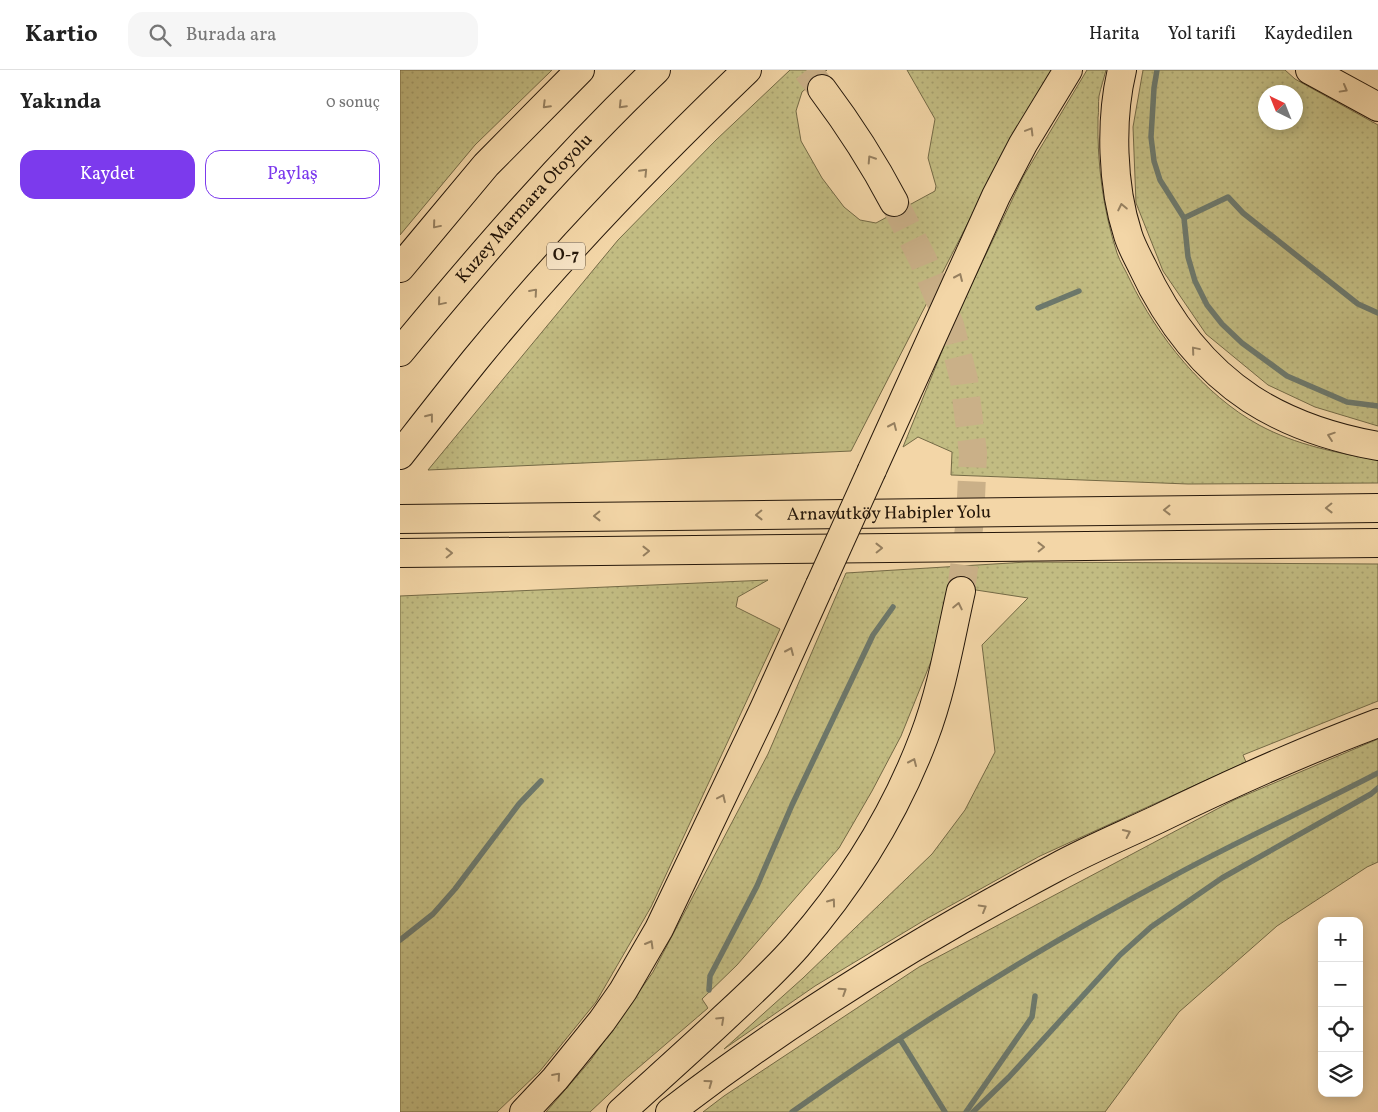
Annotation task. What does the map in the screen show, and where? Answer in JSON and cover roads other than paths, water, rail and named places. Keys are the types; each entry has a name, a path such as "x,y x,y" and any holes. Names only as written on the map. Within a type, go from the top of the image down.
{"main road":[{"path":"400,268 486,165 580,70"},
{"name":"Kuzey Marmara Otoyolu","path":"400,352 465,274 550,178 656,70"},
{"name":"O-7","path":"400,455 476,359 609,208 685,129 748,70"},
{"path":"524,1112 555,1079 602,1021 623,991 659,928 760,718 996,196 1023,144 1068,70"},
{"path":"1122,70 1116,94 1114,145 1118,192 1128,235 1155,293 1168,315 1200,357 1250,398 1301,425 1344,440 1378,446"},
{"path":"1310,70 1378,107"},
{"path":"822,89 874,164 894,202"},
{"name":"Arnavutköy Habipler Yolu","path":"400,519 1378,508"},
{"name":"Arnavutköy Habipler Yolu","path":"400,553 1378,543"},
{"path":"621,1112 749,995 789,954 826,910 858,867 898,796 924,737 939,690 961,591"},
{"path":"670,1112 760,1046 853,985 915,946 1056,867 1233,783 1378,723"}],"waterway":[{"path":"1157,70 1151,137 1154,161 1160,180 1184,218 1188,257 1195,281 1207,305 1222,324 1242,343 1287,376 1347,402 1378,406"},
{"path":"1184,218 1228,197 1243,213 1358,304 1378,313"},
{"path":"1038,308 1079,291"},
{"path":"709,990 710,976 757,886 792,805 873,635 893,607"},
{"path":"792,1112 930,1019 1120,905 1194,865 1378,773"},
{"path":"400,940 433,914 455,889 519,804 541,781"},
{"path":"973,1112 1009,1077 1120,955 1151,927 1222,878 1371,794 1378,788"},
{"path":"966,1112 1032,1017 1035,996"},
{"path":"900,1039 945,1112"}],"tunnel":[{"path":"807,70 822,89"},
{"path":"894,202 923,260 950,325 964,380 973,453 970,520 961,591"}]}
